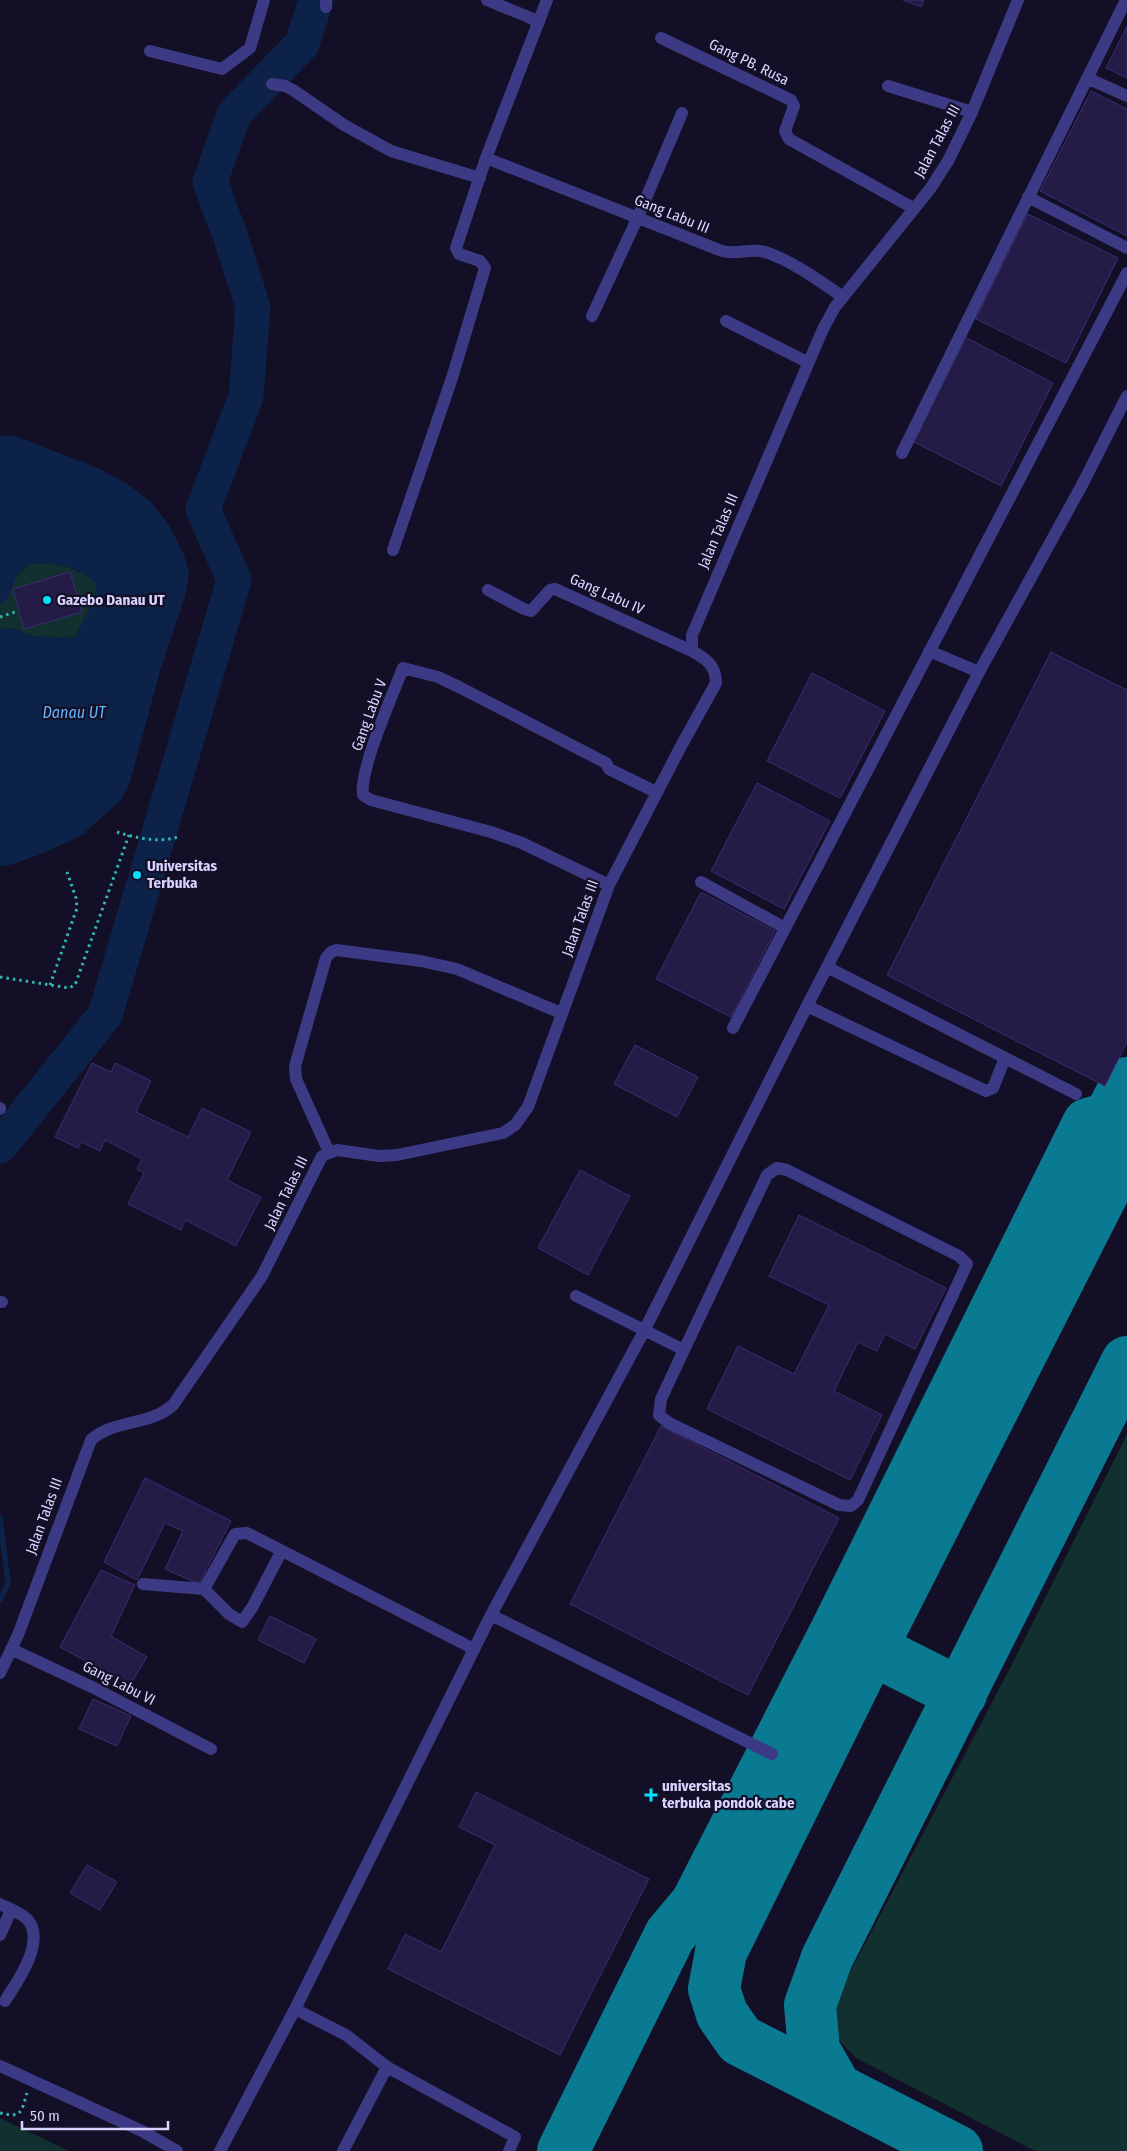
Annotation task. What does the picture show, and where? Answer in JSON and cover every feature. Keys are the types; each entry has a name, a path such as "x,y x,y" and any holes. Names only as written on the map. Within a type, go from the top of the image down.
{"street":[{"path":"150,51 222,69 250,48 264,0"},
{"path":"487,0 538,22"},
{"path":"394,550 452,378 485,268 482,262 458,254 456,250 486,158 547,0"},
{"name":"Jalan Talas III","path":"0,1673 18,1635 91,1440 108,1428 159,1414 173,1405 262,1276 322,1156 337,1150 379,1156 397,1155 509,1130 528,1107 609,885 656,792 716,683 716,675 711,663 692,650 691,640 693,631 807,362 826,321 913,208 930,189 948,161 972,112 1018,0"},
{"path":"902,453 1126,0"},
{"name":"Gang PB. Rusa","path":"662,38 790,100 794,106 784,131 789,139 913,208"},
{"path":"1087,78 1127,96"},
{"path":"272,84 293,90 344,125 391,151 480,178"},
{"path":"888,86 972,112"},
{"path":"592,316 638,217 682,113"},
{"name":"Gang Labu III","path":"486,158 722,252 754,251 767,253 808,273 843,297"},
{"path":"1028,197 1127,248"},
{"path":"733,1028 1127,273"},
{"path":"726,321 807,362"},
{"path":"220,2151 295,2009 491,1615 644,1331 807,1006 978,672 1082,485 1127,396"},
{"name":"Gang Labu IV","path":"488,590 531,611 550,590 556,589 692,650"},
{"path":"929,651 978,672"},
{"name":"Gang Labu V","path":"609,885 522,843 491,832 371,800 363,795 364,779 374,743 403,668 438,677 459,687 606,763 609,769 656,792"},
{"path":"702,882 784,928"},
{"path":"328,1152 296,1079 295,1066 326,958 331,952 345,952 440,965 473,975 561,1013"},
{"path":"827,967 1076,1094"},
{"path":"807,1006 986,1092 993,1088 1005,1058"},
{"path":"776,1168 787,1170 959,1256 967,1264 858,1500 851,1506 839,1505 669,1423 658,1415 661,1399 684,1350 767,1175 776,1168"},
{"path":"576,1296 684,1350"},
{"path":"204,1589 235,1534 247,1534 474,1649"},
{"path":"144,1584 204,1589 229,1614 242,1622 253,1606 281,1552"},
{"path":"491,1615 772,1754"},
{"name":"Gang Labu VI","path":"11,1649 94,1688 211,1749"},
{"path":"0,1904 27,1919 34,1936 25,1969 5,2001"},
{"path":"0,1935 11,1910"},
{"path":"295,2009 346,2035 388,2067 515,2137 509,2151"},
{"path":"0,2066 31,2078 177,2151"},
{"path":"343,2151 388,2067"}],"path":[{"path":"0,617 18,611"},
{"path":"117,832 135,837 169,840 178,837"},
{"path":"0,977 69,988 75,985 129,836"},
{"path":"50,985 77,908 76,898 67,872"},
{"path":"0,2112 13,2116 22,2111 31,2078"}],"green space":[{"path":"48,563 62,565 80,572 97,584 94,599 75,637 34,636 10,628 0,630 0,604 6,601 16,577 28,564","holes":["70,573 82,612 24,628 13,589"]},
{"path":"1127,1434 1127,2151 1035,2151 856,2058 838,2039 834,2003 1008,1672"},
{"path":"0,2118 69,2151 0,2151"}],"water":[{"name":"Danau UT","path":"0,436 15,436 98,468 126,483 151,502 169,525 184,555 189,573 185,596 160,671 130,782 121,800 82,835 44,853 7,866 0,866 0,630 10,628 34,636 75,637 94,599 97,584 81,573 65,566 56,564 28,564 16,577 6,601 0,604"}],"building":[{"path":"903,0 924,0 921,7"},
{"path":"1127,26 1127,78 1106,68"},
{"path":"1091,91 1127,109 1127,236 1040,191"},
{"path":"1028,214 1118,258 1066,363 976,319"},
{"path":"965,337 1053,383 1001,486 912,441"},
{"name":"Gazebo Danau UT","path":"70,572 82,612 24,629 13,589"},
{"path":"1051,652 1127,690 1127,1042 1105,1086 887,975"},
{"path":"812,673 885,711 840,798 767,761"},
{"path":"757,783 830,821 784,909 711,871"},
{"path":"701,892 775,931 731,1017 656,979"},
{"path":"635,1045 698,1077 677,1117 614,1084"},
{"path":"92,1063 111,1072 115,1063 151,1081 136,1112 188,1137 202,1108 251,1132 227,1180 261,1197 236,1246 185,1220 181,1230 128,1204 144,1173 137,1169 142,1159 105,1140 100,1151 81,1142 78,1148 55,1137"},
{"path":"580,1170 630,1196 588,1275 538,1248"},
{"path":"799,1215 946,1288 915,1349 885,1334 877,1351 858,1342 834,1391 882,1415 850,1480 707,1409 738,1346 794,1374 829,1305 769,1276"},
{"path":"661,1426 839,1518 748,1695 570,1604"},
{"path":"145,1478 231,1521 199,1584 165,1569 183,1531 165,1523 137,1580 104,1562"},
{"path":"101,1570 135,1585 111,1636 147,1657 130,1685 60,1647"},
{"path":"270,1616 316,1639 304,1663 258,1640"},
{"path":"93,1699 131,1716 117,1746 79,1729"},
{"path":"476,1792 649,1879 560,2055 388,1969 405,1934 441,1952 495,1845 459,1827"},
{"path":"87,1865 117,1882 100,1910 70,1893"}],"waterway":[{"path":"0,1146 105,1015 234,580 203,509 246,397 253,307 230,235 210,182 234,114 302,44 316,0"},
{"path":"0,1518 8,1583 0,1600"}],"taxiway":[{"path":"961,1694 836,1631 1088,1124 1109,1118 1127,1083"},
{"path":"957,2151 740,2040 722,2014 714,1989 721,1952 871,1649 1127,1145"},
{"path":"837,2090 814,2050 810,2005 827,1958 1127,1362"},
{"path":"563,2151 670,1935 696,1904 836,1631"}],"place":[{"name":"Gazebo Danau UT","path":"47,600"},
{"name":"Universitas Terbuka","path":"137,875"},
{"name":"universitas terbuka pondok cabe","path":"651,1795"}]}
